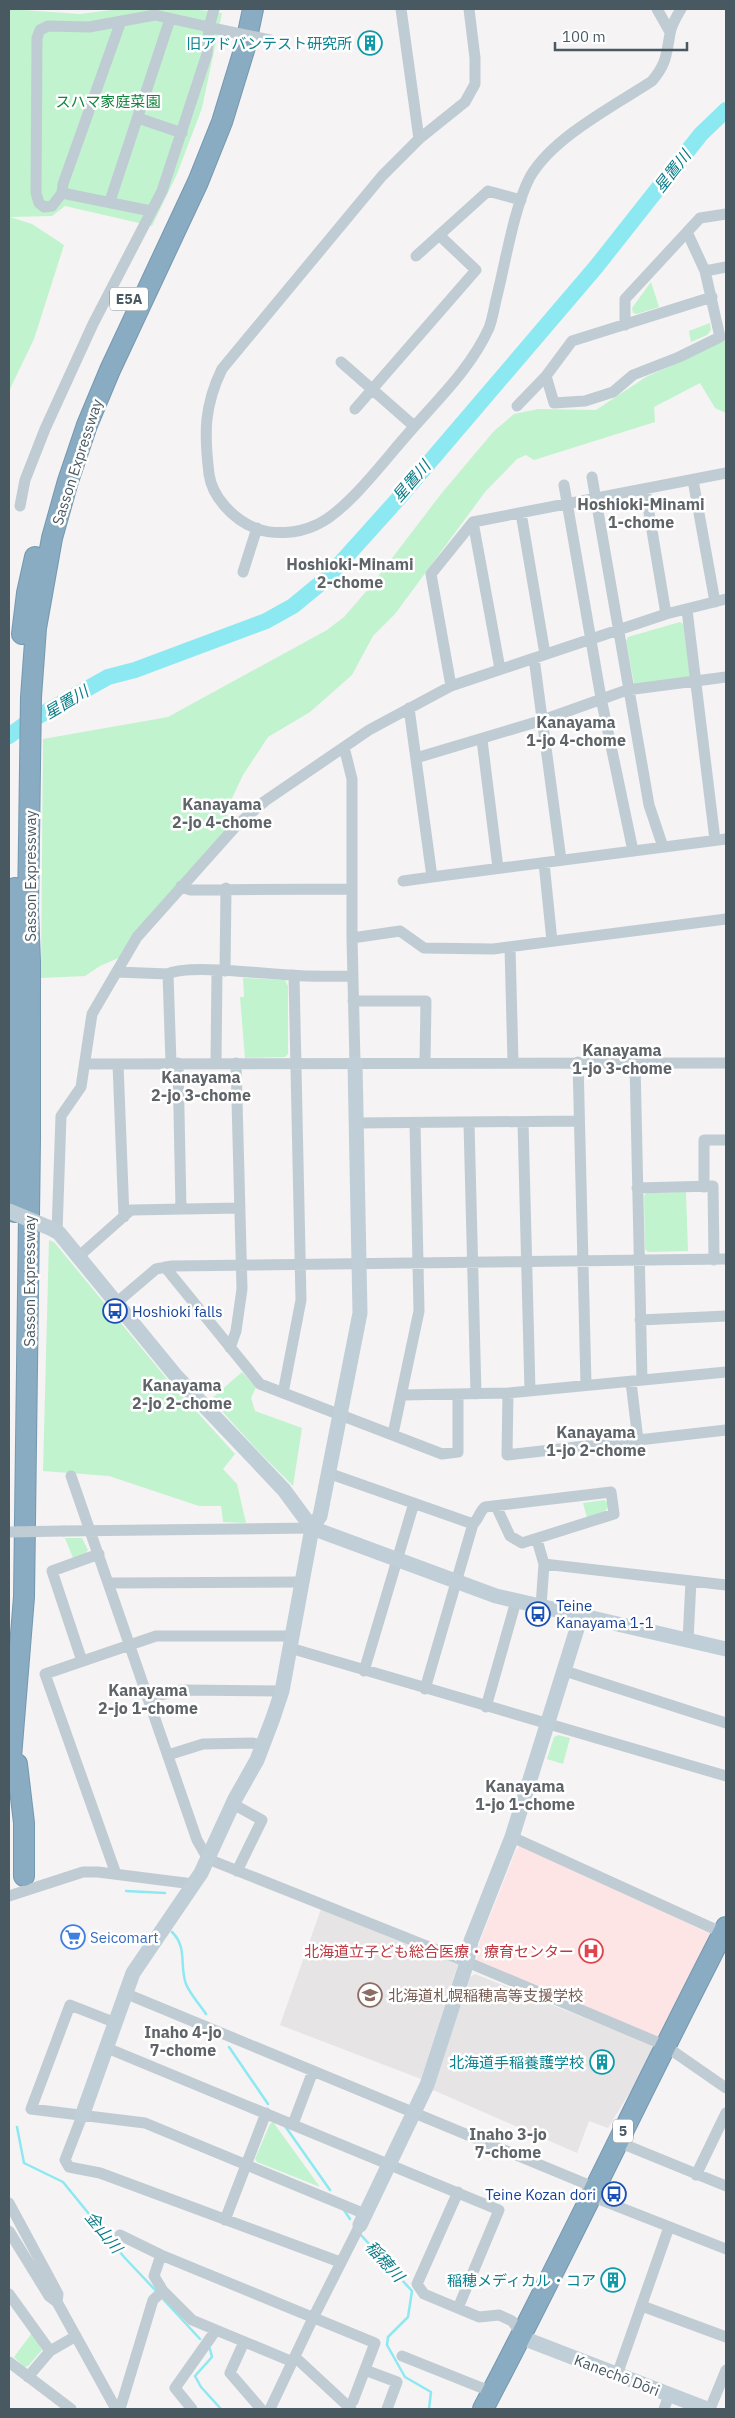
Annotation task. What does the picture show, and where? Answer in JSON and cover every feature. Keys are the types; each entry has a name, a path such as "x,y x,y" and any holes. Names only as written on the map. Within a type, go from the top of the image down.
{"highway":[{"name":"Sasson Expressway","path":"9,1642 22,914 17,704 35,589 39,534 74,422 97,365 186,177 210,118 232,44 239,9"},
{"name":"Sasson Expressway","path":"35,589 87,426 110,370 198,182 216,139 245,47 253,9"},
{"name":"Sasson Expressway","path":"9,1782 24,1597 27,1460 30,962 22,914"},
{"path":"14,1727 24,1823 24,1876"},
{"name":"5","path":"598,2194 628,2146 725,1930"},
{"name":"5","path":"489,2404 598,2194 670,2049 726,1956"}],"street":[{"path":"20,506 25,480 45,429 93,324 162,191 207,54 214,9"},
{"path":"401,9 419,139"},
{"path":"469,9 475,58 475,84 465,102 419,139 382,176 222,369 210,394 206,434 210,478 216,494 227,509 264,531 291,532 314,526 329,518 352,496 444,394 467,363 489,328 521,200 530,177 558,143 652,81 662,69 668,53 670,32 681,9"},
{"path":"657,9 670,32"},
{"path":"121,21 63,184 62,194 52,206 44,207 39,203 36,193 38,38 40,30 48,26 89,27 121,21 155,15 270,40"},
{"path":"110,201 170,19"},
{"path":"138,118 182,133"},
{"path":"416,256 488,191 521,200"},
{"path":"62,194 110,201 151,211"},
{"path":"625,325 626,299 700,218 726,214"},
{"path":"546,376 554,403 584,401 613,392 633,375 679,357 720,337 706,271 687,232"},
{"path":"355,409 476,270 438,235"},
{"path":"706,271 726,267"},
{"path":"517,406 546,376 572,341 712,297"},
{"path":"341,362 414,426"},
{"path":"451,686 431,574 473,522 726,473"},
{"path":"592,477 627,690 649,805 663,847"},
{"path":"54,1230 61,1116 81,1087 92,1014 137,937 236,826 265,801 369,730 451,686 666,614 721,600 693,480"},
{"path":"564,485 601,698 633,851"},
{"path":"645,489 666,614"},
{"path":"520,513 539,656 543,720 561,860"},
{"path":"473,522 500,669"},
{"path":"243,572 257,528"},
{"path":"403,881 721,840 686,610"},
{"path":"416,758 482,740 627,690 726,677"},
{"path":"409,708 432,877"},
{"path":"482,740 498,868"},
{"path":"340,2262 100,2173 69,2166 65,2160 127,1994 133,1972 208,1859 262,1746 282,1691 312,1528 320,1516 340,1415 360,1313 361,1263 353,1001 352,779 344,747"},
{"path":"544,862 552,941"},
{"path":"181,886 190,890 226,888 352,889"},
{"path":"216,1063 226,888"},
{"path":"352,938 400,931 424,948 494,949 726,919"},
{"path":"510,946 513,1062"},
{"path":"117,972 168,974 175,970 221,970 294,976 353,976"},
{"path":"168,974 182,1209"},
{"path":"283,1393 301,1300 294,1063 294,976"},
{"path":"353,1001 426,1001 425,1062"},
{"path":"578,1062 586,1385"},
{"path":"230,1348 236,1331 242,1289 236,1063"},
{"path":"634,1063 640,1320 636,1381 638,1440"},
{"path":"85,1064 726,1063"},
{"path":"118,1064 124,1216"},
{"path":"357,1122 469,1123 579,1121"},
{"path":"523,1122 530,1391"},
{"path":"393,1434 419,1312 415,1123"},
{"path":"469,1123 476,1394"},
{"path":"704,1187 704,1140 726,1140"},
{"path":"637,1188 713,1186 714,1260"},
{"path":"78,1257 131,1210 239,1208"},
{"path":"9,1211 54,1230 176,1376 284,1490 312,1528"},
{"path":"116,1303 156,1270 165,1267 527,1260 726,1260"},
{"path":"165,1267 260,1384 442,1454 458,1452 458,1395"},
{"path":"640,1320 726,1316"},
{"path":"402,1395 508,1393 726,1372"},
{"path":"508,1393 507,1455 726,1430"},
{"path":"328,1473 473,1524"},
{"path":"71,1476 197,1840 208,1859 467,1962 670,2049 726,2088"},
{"path":"425,1689 455,1582 473,1524 477,1520 479,1512 485,1508 496,1506 612,1492 614,1514 537,1540 522,1543 510,1536 496,1506"},
{"path":"364,1670 414,1503"},
{"path":"9,1532 312,1528 455,1582 516,1601 726,1649"},
{"path":"537,1540 544,1564 541,1606"},
{"path":"82,1661 52,1571 99,1554"},
{"path":"544,1564 726,1585"},
{"path":"688,1640 691,1581"},
{"path":"109,1583 302,1582"},
{"path":"486,1707 516,1601"},
{"path":"270,2409 427,2085 467,1962 471,1941 512,1837 581,1616"},
{"path":"116,1874 45,1674 156,1636 291,1642 364,1670 425,1689 726,1776"},
{"path":"564,1671 726,1723"},
{"path":"148,1698 181,1690 282,1691"},
{"path":"168,1755 203,1744 253,1743 262,1746"},
{"path":"233,1804 262,1820 237,1871"},
{"path":"512,1837 725,1930"},
{"path":"9,1896 83,1872 98,1872 193,1884"},
{"path":"127,1994 414,2112 669,2227 726,2249"},
{"path":"116,2023 70,2005 31,2109 145,2123 247,2164 363,2219"},
{"path":"107,2048 390,2163 500,2210 458,2308"},
{"path":"293,2124 312,2071"},
{"path":"225,2220 266,2113"},
{"path":"696,2175 726,2113"},
{"path":"628,2146 726,2186"},
{"path":"458,2192 417,2284 424,2294 479,2317 499,2315 512,2321 524,2337"},
{"path":"9,2203 58,2294 58,2302 116,2409"},
{"path":"617,2375 669,2227"},
{"path":"9,2231 49,2296 58,2302"},
{"path":"120,2235 161,2255 314,2316 375,2343 350,2408 294,2360 192,2320 163,2291 154,2276 161,2255"},
{"path":"120,2409 153,2300 163,2291"},
{"path":"9,2294 50,2351"},
{"path":"642,2306 726,2337"},
{"path":"192,2409 175,2388 216,2330"},
{"path":"28,2377 50,2351 76,2336"},
{"name":"Kanechō Dōri","path":"524,2337 617,2375 667,2402 708,2409"},
{"path":"244,2342 230,2373 261,2409"},
{"path":"402,2356 489,2404"},
{"path":"9,2362 71,2409"},
{"path":"365,2370 397,2382 387,2409"},
{"path":"708,2409 726,2370"}],"shaded area":[{"name":"北海道立子ども総合医療・療育センター","path":"521,1846 713,1935 661,2038 476,1962 480,1941 517,1848"},
{"name":"北海道札幌稲穂高等支援学校","path":"321,1909 458,1964 421,2079 280,2025"},
{"path":"475,1974 652,2045 653,2049 635,2084 608,2128 589,2121 577,2153 433,2090 470,1977"}],"green space":[{"name":"スハマ家庭菜園","path":"9,9 80,14 119,9 192,9 222,13 202,108 177,174 152,226 65,206 52,216 10,217 32,224 64,245 34,339 9,391"},
{"path":"651,282 659,307 637,314 633,313 632,308"},
{"path":"710,323 711,330 707,335 691,342 689,331"},
{"path":"726,340 726,413 715,408 700,383 654,407 655,422 534,460 526,455 517,459 485,492 395,614 373,636 352,675 310,712 268,737 243,775 226,811 231,828 123,956 100,966 85,976 41,978 43,739 168,717 327,630 344,617 370,587 441,494 494,431 514,414 538,409 596,410 646,377"},
{"path":"680,622 683,624 690,676 687,679 638,685 634,683 626,641 628,637"},
{"path":"243,978 285,980 288,986 288,1054 285,1057 245,1058 240,997 244,997"},
{"path":"686,1192 688,1251 648,1252 645,1249 644,1196 646,1193"},
{"path":"49,1240 54,1242 167,1379 235,1454 223,1469 237,1484 246,1523 223,1522 221,1506 199,1506 109,1476 43,1471"},
{"path":"242,1372 256,1387 251,1398 255,1411 302,1428 293,1486 211,1399"},
{"path":"604,1500 608,1503 606,1510 601,1514 587,1518 583,1503"},
{"path":"65,1538 82,1538 88,1550 85,1554 73,1558"},
{"path":"558,1735 570,1738 563,1764 547,1759 554,1737"},
{"path":"273,2122 320,2187 257,2162 255,2159 270,2124"},
{"path":"32,2333 42,2350 28,2366 24,2367 14,2357"}],"waterway":[{"name":"星置川","path":"9,736 28,722 108,677 135,670 266,621 293,606 327,578 398,499 596,267 701,134 726,110"},
{"name":"稲穂川","path":"126,1891 165,1893"},
{"name":"稲穂川","path":"172,1932 182,1950 186,1984 206,2014"},
{"name":"稲穂川","path":"229,2047 268,2104"},
{"name":"稲穂川","path":"285,2126 330,2190"},
{"name":"金山川","path":"17,2127 24,2163 63,2182 124,2257 158,2293"},
{"name":"稲穂川","path":"344,2210 350,2219"},
{"name":"稲穂川","path":"360,2234 412,2291 408,2317 388,2337 387,2345 405,2377 431,2392 429,2409"},
{"name":"金山川","path":"163,2299 200,2339"},
{"name":"金山川","path":"210,2349 212,2357 195,2376 201,2387 221,2409"}],"place":[{"name":"旧アドバンテスト研究所","path":"370,43"},
{"name":"Hoshioki falls","path":"115,1311"},
{"name":"Teine Kanayama 1-1","path":"538,1614"},
{"name":"Seicomart","path":"73,1937"},
{"name":"北海道立子ども総合医療・療育センター","path":"591,1951"},
{"name":"北海道札幌稲穂高等支援学校","path":"370,1995"},
{"name":"北海道手稲養護学校","path":"602,2062"},
{"name":"Teine Kozan dori","path":"614,2194"},
{"name":"稲穂メディカル・コア","path":"613,2280"}],"district":[{"name":"Hoshioki-Minami 1-chome","path":"641,513"},
{"name":"Hoshioki-Minami 2-chome","path":"350,573"},
{"name":"Kanayama 1-jo 4-chome","path":"576,731"},
{"name":"Kanayama 2-jo 4-chome","path":"222,813"},
{"name":"Kanayama 1-jo 3-chome","path":"622,1059"},
{"name":"Kanayama 2-jo 3-chome","path":"201,1086"},
{"name":"Kanayama 2-jo 2-chome","path":"182,1394"},
{"name":"Kanayama 1-jo 2-chome","path":"596,1441"},
{"name":"Kanayama 2-jo 1-chome","path":"148,1699"},
{"name":"Kanayama 1-jo 1-chome","path":"525,1795"},
{"name":"Inaho 4-jo 7-chome","path":"183,2041"},
{"name":"Inaho 3-jo 7-chome","path":"508,2143"}]}
